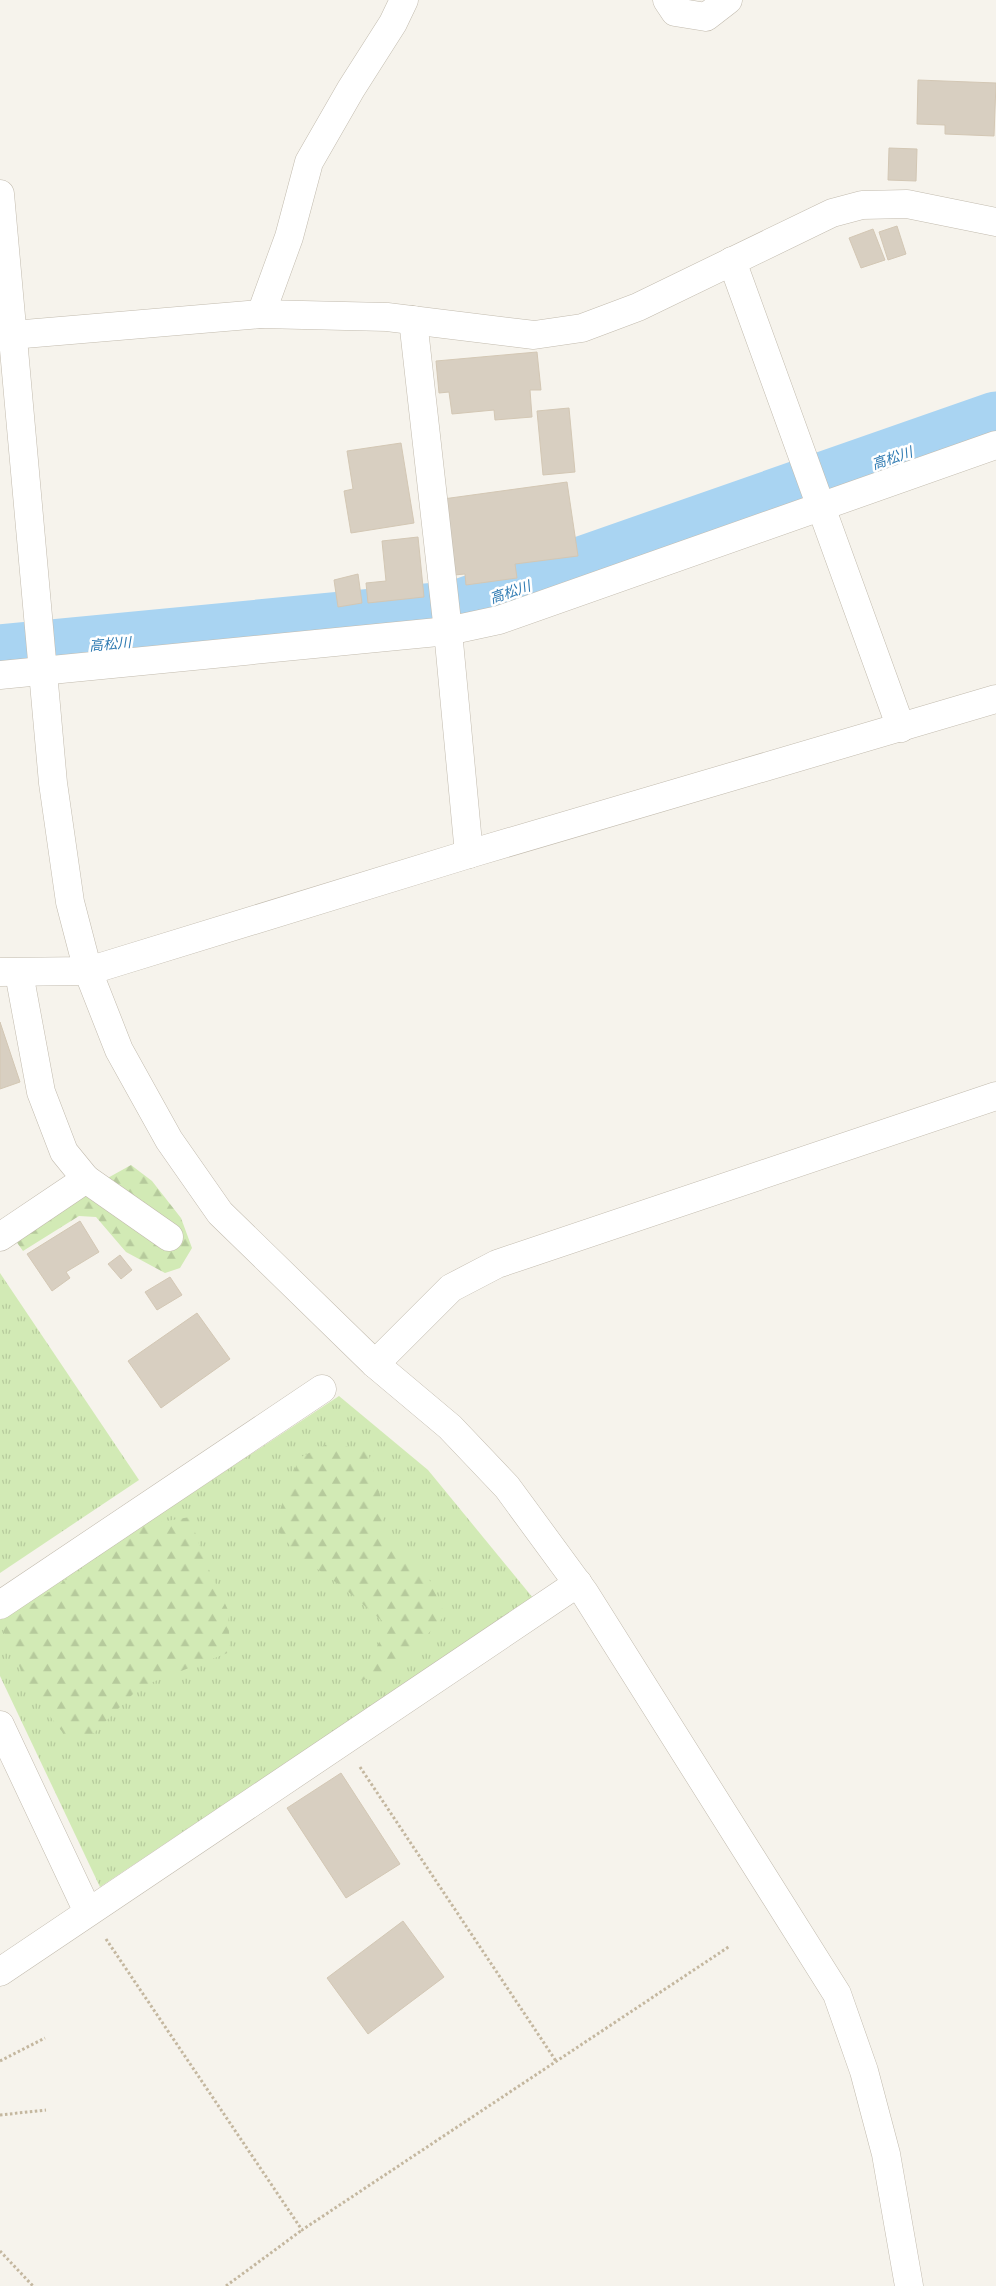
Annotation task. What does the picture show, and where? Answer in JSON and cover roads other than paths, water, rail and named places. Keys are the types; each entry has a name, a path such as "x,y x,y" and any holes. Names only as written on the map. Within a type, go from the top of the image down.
{"street":[{"path":"261,314 289,237 309,162 351,89 393,23 404,0"},
{"path":"667,0 675,12 706,16 728,0"},
{"path":"0,194 6,336 39,631 53,783 70,902 88,971 119,1050 168,1140 220,1213 375,1364 450,1427 507,1487 578,1583 837,1994 864,2071 886,2154 910,2286"},
{"path":"6,336 261,314 387,317 534,335 582,328 638,307 832,213 862,205 907,204 996,222"},
{"path":"732,261 901,728"},
{"path":"414,320 448,631 469,854"},
{"path":"0,675 42,666 448,631 499,620 996,444"},
{"path":"169,1237 86,1179 64,1152 41,1092 10,972 88,971 469,854 996,699"},
{"path":"375,1364 451,1288 497,1264 996,1096"},
{"path":"0,1237 86,1179"},
{"path":"0,1605 322,1389"},
{"path":"0,1972 578,1583"},
{"path":"0,1725 88,1912"}],"waterway":[{"name":"高松川","path":"0,655 456,611 996,422"}]}
